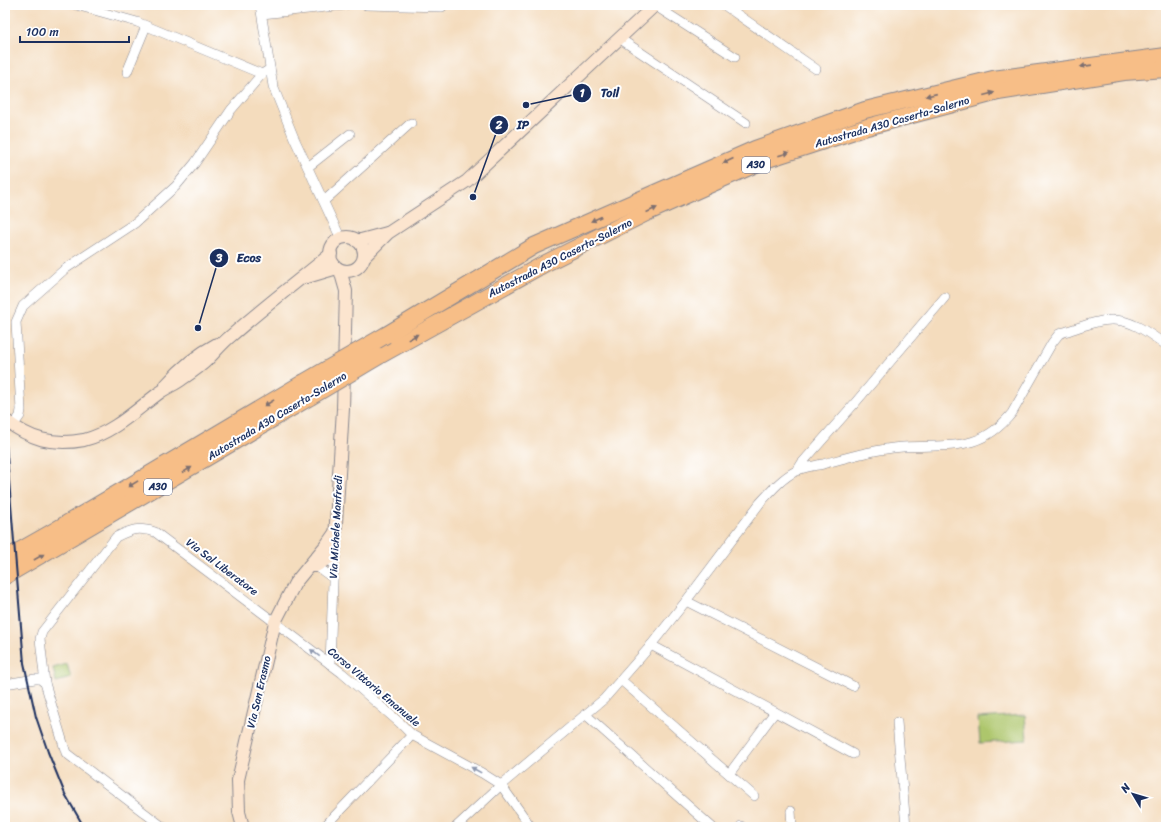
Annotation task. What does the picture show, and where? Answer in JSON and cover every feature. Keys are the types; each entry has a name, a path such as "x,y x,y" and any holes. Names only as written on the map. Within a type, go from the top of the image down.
{"highway":[{"name":"Autostrada A30 Caserta-Salerno","path":"5,576 306,390 386,335 534,246 755,149 865,110 993,79 1166,56"},
{"name":"Autostrada A30 Caserta-Salerno","path":"5,559 306,390 379,356 546,263 646,213 765,160 867,127 998,92 1124,72 1166,69"}],"main road":[{"path":"297,282 322,272 339,269 350,271 359,266 364,257 388,233 467,181 655,5"},
{"path":"357,241 388,233"},
{"path":"12,426 30,436 43,440 59,442 85,440 100,433 120,423 160,392 182,380 208,360 228,338 330,254 334,245 341,239 352,238 357,241 363,248 364,257"},
{"path":"330,254 331,259 339,269 346,291"},
{"path":"346,291 355,269"},
{"name":"Via Michele Manfredi","path":"334,555 334,534 344,390 346,291"},
{"name":"Via San Erasmo","path":"243,827 239,812 238,780 275,622 295,583 312,566 334,534"},
{"name":"Via San Erasmo","path":"312,566 334,555"}],"street":[{"path":"76,5 146,26 262,74"},
{"path":"341,239 294,138 273,86 261,10 345,5"},
{"path":"366,5 442,7"},
{"path":"655,5 735,58"},
{"path":"724,5 816,69"},
{"path":"127,72 146,26"},
{"path":"620,38 746,123"},
{"path":"12,426 20,416 21,410 16,322 23,306 65,269 135,223 176,186 195,163 231,110 262,74 270,68"},
{"path":"324,201 411,123"},
{"path":"308,167 350,134"},
{"path":"797,471 802,463 945,297"},
{"path":"456,827 501,785 604,699 651,645 760,503 772,489 797,471 877,451 902,447 953,446 976,441 1004,423 1012,413 1052,343 1059,334 1064,332 1113,320 1134,325 1166,345"},
{"name":"Via Sal Liberatore","path":"46,683 40,639 42,632 116,537 126,532 141,528 155,532 275,622"},
{"path":"320,554 326,553 334,555"},
{"name":"Via Michele Manfredi","path":"330,664 334,555"},
{"path":"312,566 333,578"},
{"path":"686,601 853,686"},
{"name":"Corso Vittorio Emanuele","path":"275,622 330,664 400,723 412,735 475,769 501,785 531,827"},
{"path":"651,645 853,754"},
{"path":"5,684 35,678 46,683 66,753 163,827"},
{"path":"621,680 754,796"},
{"path":"729,774 775,712"},
{"path":"585,714 712,827"},
{"path":"897,722 906,827"},
{"path":"324,827 412,735"},
{"path":"791,811 792,827"}],"green space":[{"path":"67,664 71,678 56,682 53,668"},
{"path":"1025,715 1027,740 980,743 978,718"}],"railway":[{"path":"5,432 24,663 36,717 48,752 65,794 84,827"}],"place":[{"name":"Toil","path":"526,105"},
{"name":"IP","path":"473,197"},
{"name":"Ecos","path":"198,328"}]}
